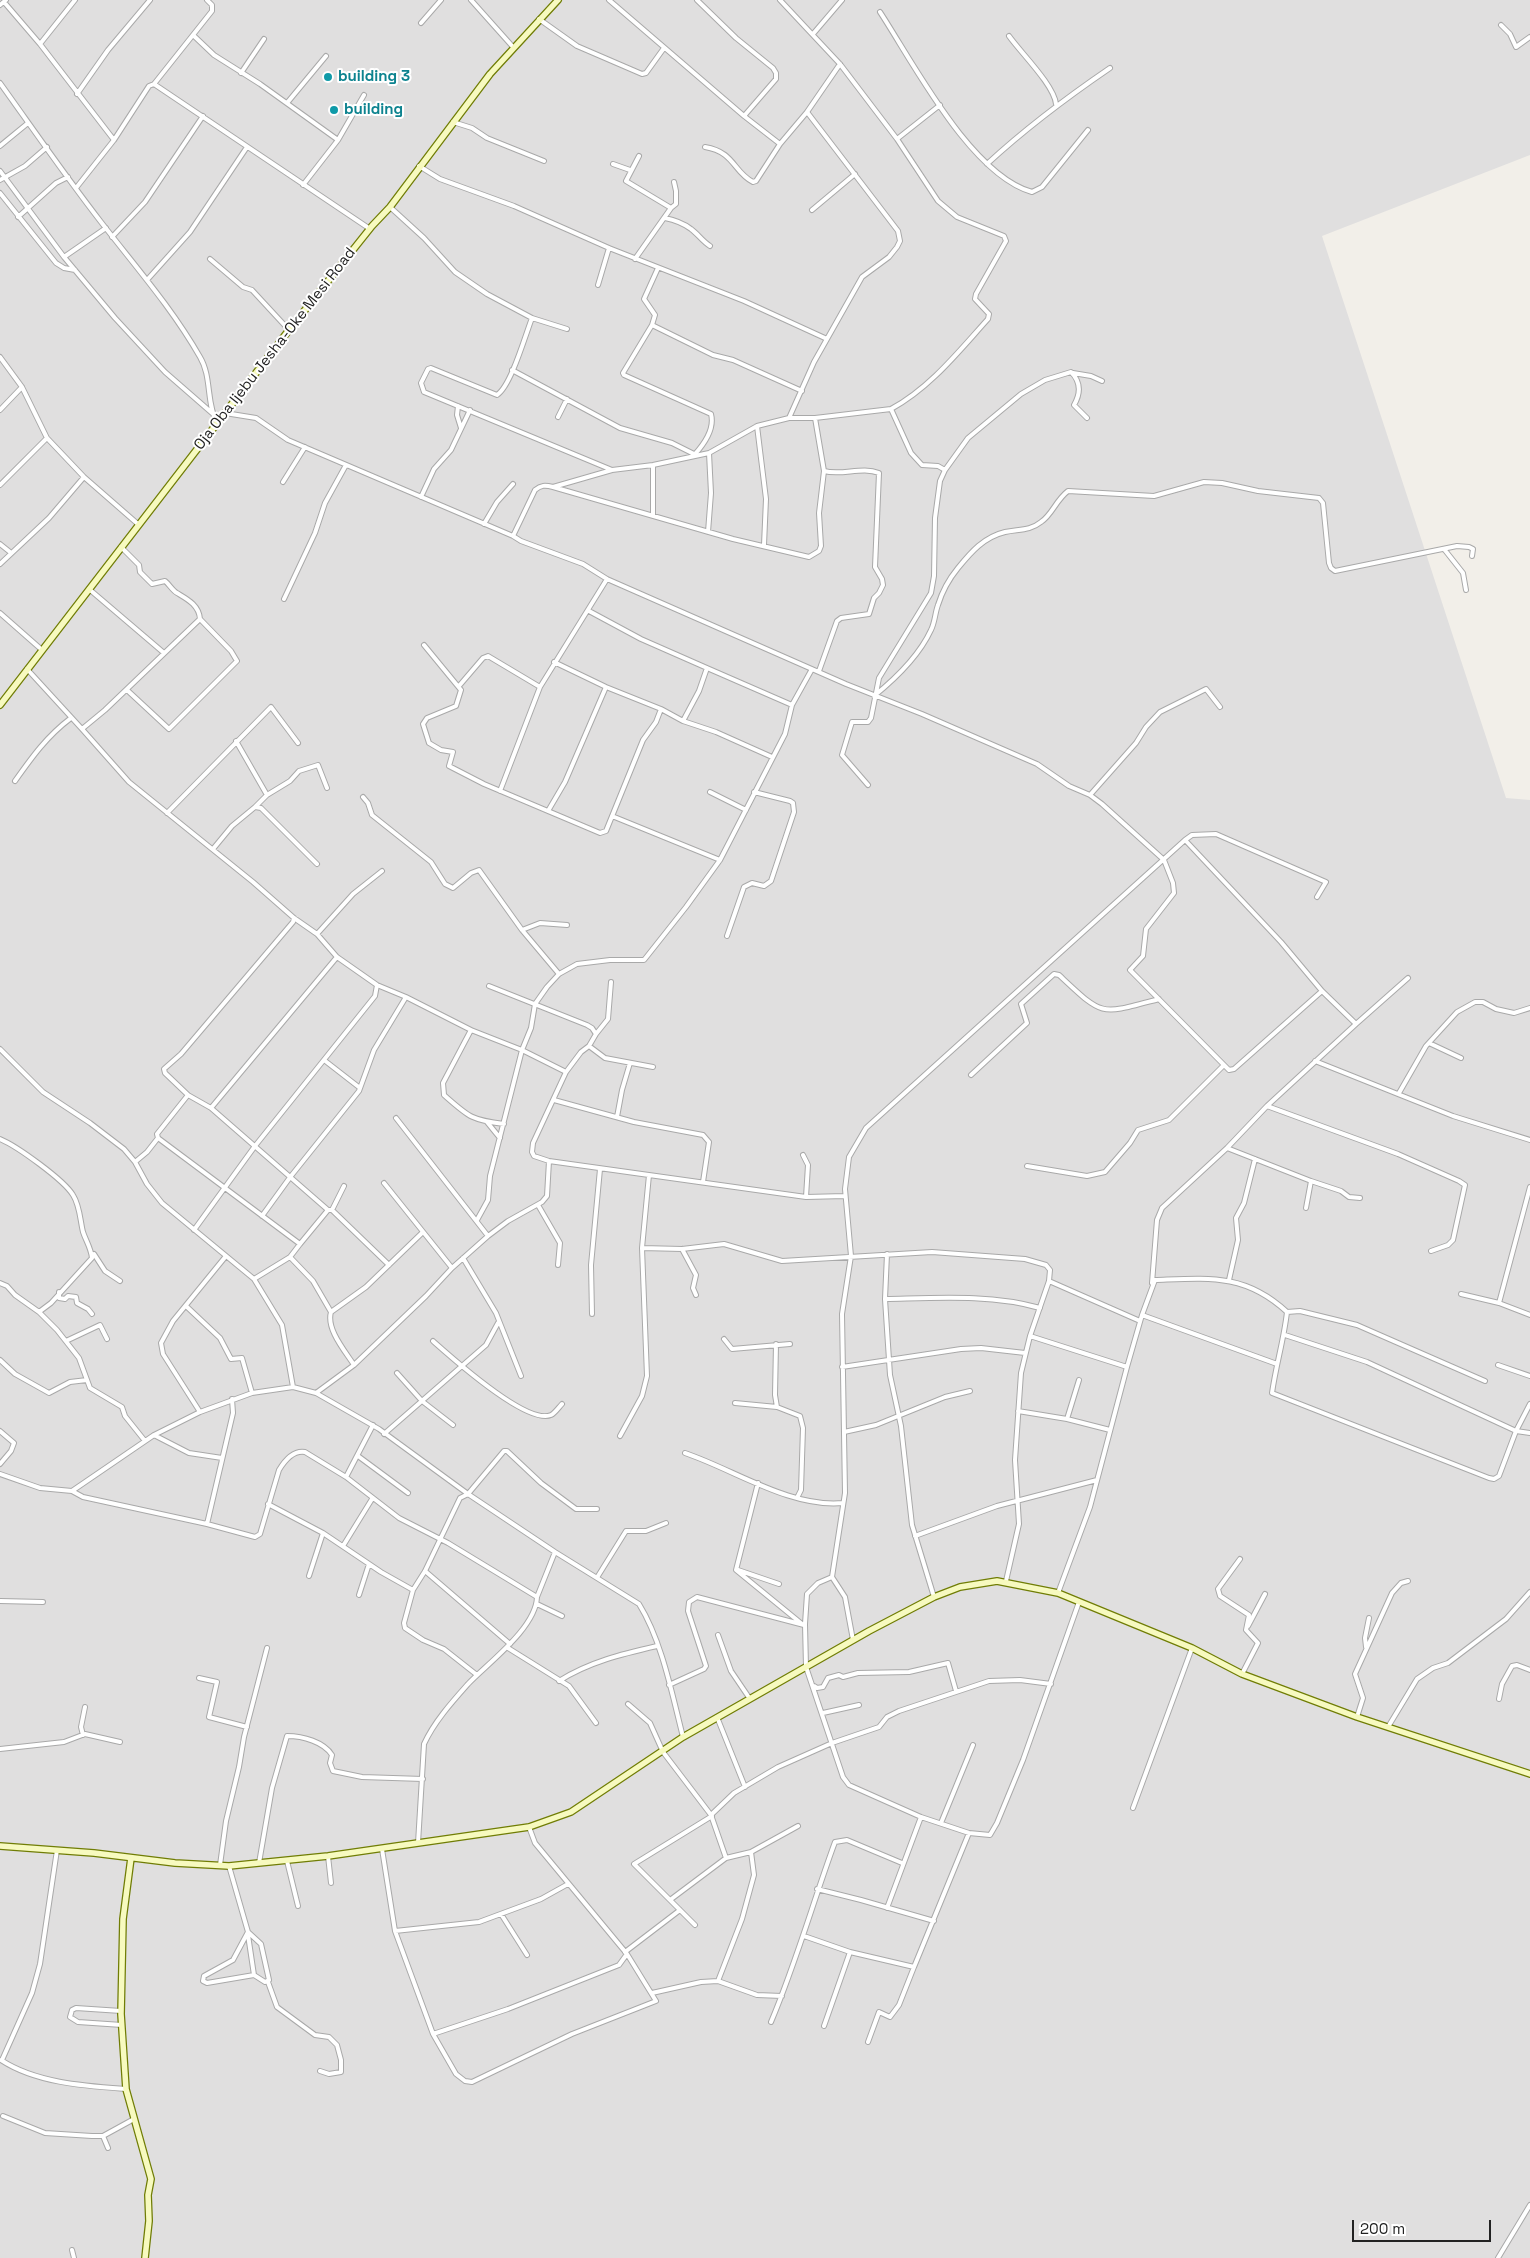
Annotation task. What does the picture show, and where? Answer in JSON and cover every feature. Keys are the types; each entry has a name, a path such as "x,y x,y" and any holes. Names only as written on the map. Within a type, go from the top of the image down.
{"main road":[{"name":"Oja Oba Ijebu Jesha-Oke Mesi Road","path":"0,705 289,330 390,207 418,166 513,47 558,0"},
{"path":"0,1846 57,1850 175,1863 230,1866 382,1849 529,1827 572,1812 663,1752 683,1736 853,1640 934,1597 960,1588 1006,1581 1058,1593 1192,1648 1242,1674 1388,1727 1530,1774"},
{"path":"131,1858 123,1919 121,2011 126,2089 151,2181 148,2194 150,2222 145,2258"}],"street":[{"path":"40,44 75,0"},
{"path":"77,94 108,50 150,0"},
{"path":"76,188 114,140 149,86 154,84 212,11 212,5 206,0"},
{"path":"421,23 441,0"},
{"path":"471,0 513,47"},
{"path":"609,0 744,116 780,144"},
{"path":"697,0 736,38 773,68 776,73 776,79 744,116"},
{"path":"553,487 612,470 653,465 709,453 757,426 789,418 815,418 891,409 902,403 936,375 988,319 989,314 975,299 1006,241 1004,236 957,217 938,201 897,139 840,64 780,0"},
{"path":"813,34 842,0"},
{"path":"3,3 40,44 114,140"},
{"path":"880,13 940,106 975,152 1001,175 1025,190 1032,192 1042,187 1088,130"},
{"path":"539,19 578,46 642,74 646,73 664,48"},
{"path":"1501,25 1510,34 1516,47 1530,37"},
{"path":"193,36 214,55 287,103 338,140"},
{"path":"1009,36 1038,72 1056,100 1056,104"},
{"path":"240,73 264,39"},
{"path":"287,103 326,56"},
{"path":"705,147 715,149 730,158 753,182 756,181 780,144 807,112 840,64"},
{"path":"987,164 1056,104 1110,68"},
{"path":"0,83 112,237 169,309 201,359 210,385 212,414"},
{"path":"154,84 370,229"},
{"path":"304,185 338,140 364,95"},
{"path":"897,139 940,106"},
{"path":"789,418 814,362 862,276 889,257 900,240 898,231 807,112"},
{"path":"112,237 145,202 203,116"},
{"path":"453,122 472,128 487,138 544,161"},
{"path":"0,146 28,123"},
{"path":"147,280 190,232 247,147"},
{"path":"0,180 26,166 47,148"},
{"path":"639,156 630,170 626,181 671,208"},
{"path":"613,164 630,170"},
{"path":"418,166 440,179 514,206 635,259 744,301 827,339"},
{"path":"0,171 75,270 165,372 212,414 217,422"},
{"path":"812,210 855,174"},
{"path":"18,217 56,183 68,177"},
{"path":"635,259 671,208 676,204 674,182"},
{"path":"0,194 56,263 64,268 75,270"},
{"path":"390,207 424,238 455,272 487,294 532,318 567,329"},
{"path":"665,218 678,221 693,230 702,241 710,246"},
{"path":"64,256 106,228"},
{"path":"598,285 609,248"},
{"path":"210,259 243,287 252,290 289,330"},
{"path":"658,268 644,299 655,315 652,324 623,373 624,376 711,414 712,423 709,432 696,455"},
{"path":"532,318 502,392 497,395 434,368 428,369 421,386 424,392 612,470"},
{"path":"652,324 713,355 733,360 802,391"},
{"path":"0,357 22,387 47,438 84,477 138,525"},
{"path":"512,370 620,428 672,443 696,455"},
{"path":"1071,372 1078,380 1080,397 1074,405 1087,418"},
{"path":"868,785 844,759 842,750 852,722 868,722 872,718 874,696 879,678 931,593 934,576 934,518 940,481 945,470 968,438 1022,394 1045,380 1071,372 1091,376 1102,381"},
{"path":"0,410 22,387"},
{"path":"558,416 567,398"},
{"path":"458,406 457,415 462,428"},
{"path":"891,409 910,453 922,465 938,466 945,470"},
{"path":"421,497 434,469 451,450 470,410"},
{"path":"224,413 256,418 282,436 305,447 521,541 583,564 607,579 874,696 922,714 1037,764 1069,786 1090,795 1164,860 1173,883 1174,893 1146,929 1143,956 1130,970 1229,1070 1234,1069 1322,991"},
{"path":"513,536 535,490 544,485 708,532 809,557 819,551 821,546 819,513 824,471 815,418"},
{"path":"757,426 766,499 764,545"},
{"path":"0,485 47,438"},
{"path":"282,482 305,447"},
{"path":"708,532 711,493 709,453"},
{"path":"284,599 316,533 324,503 346,465"},
{"path":"652,516 653,465"},
{"path":"819,671 837,620 869,614 874,598 881,589 883,582 875,567 879,472 873,470 834,474 824,471"},
{"path":"0,564 10,552 49,518 84,477"},
{"path":"874,696 887,686 923,645 932,629 938,605 947,583 978,545 1006,532 1028,529 1039,524 1060,496 1068,491 1154,496 1204,482 1319,498 1323,504 1330,568 1335,571 1457,546 1473,549 1472,556"},
{"path":"484,524 497,502 513,484"},
{"path":"0,544 10,552"},
{"path":"122,547 139,565 140,572 152,584 165,581 176,592 192,602 200,614 200,619 231,651 238,661 169,729 127,690"},
{"path":"1444,549 1463,573 1466,590"},
{"path":"500,791 540,687 554,662 589,611 607,579"},
{"path":"89,590 164,652"},
{"path":"589,611 641,639 792,705"},
{"path":"0,613 42,650"},
{"path":"82,729 127,690 200,619"},
{"path":"424,645 459,686 461,694 456,706 424,721 424,728 429,743 441,750 453,752 449,765 451,768 600,833 606,831 643,740 656,722 661,709"},
{"path":"459,686 483,658 488,656 540,687"},
{"path":"554,662 606,687 661,709 683,721 716,732 772,757"},
{"path":"683,721 699,691 707,668"},
{"path":"27,669 129,782 213,849 294,918 317,934 338,957 377,985 406,997 470,1030 522,1050 566,1072"},
{"path":"477,1220 488,1200 490,1176 522,1050 531,1028 535,1004 559,974 577,964 644,960 720,860 785,734 792,705 812,669"},
{"path":"548,811 565,782 606,687"},
{"path":"1090,795 1136,744 1146,727 1160,712 1206,688 1220,707"},
{"path":"167,813 270,707 298,743"},
{"path":"15,781 37,749 55,730 71,718"},
{"path":"236,741 266,795"},
{"path":"213,849 232,826 266,795 290,781 299,771 318,765 327,788"},
{"path":"710,792 746,810"},
{"path":"728,936 744,887 752,883 764,886 771,881 794,812 793,803 754,792"},
{"path":"363,798 368,804 372,815 431,862 445,884 453,888 471,873 479,870 522,930 559,974"},
{"path":"255,807 261,808 317,864"},
{"path":"612,816 720,860"},
{"path":"853,1640 845,1597 832,1577 845,1493 842,1314 851,1256 845,1196 849,1158 866,1128 1192,835 1216,834 1326,882 1317,898"},
{"path":"1185,840 1281,942 1322,991 1356,1024"},
{"path":"317,934 353,894 382,871"},
{"path":"294,918 293,922 180,1054 166,1066 164,1073 188,1095 211,1108 291,1176 389,1265"},
{"path":"522,930 540,923 567,925"},
{"path":"211,1108 338,957"},
{"path":"971,1075 1027,1023 1022,1004 1054,974 1059,975 1090,1004 1104,1010 1117,1011 1159,999"},
{"path":"1058,1593 1090,1507 1140,1320 1152,1283 1157,1220 1162,1208 1227,1148 1267,1106 1315,1061 1408,978"},
{"path":"611,982 608,1019 589,1046 581,1052 566,1072 532,1148 534,1156 550,1161 600,1169 806,1197 845,1196"},
{"path":"194,1230 255,1146 375,996 377,985"},
{"path":"489,986 587,1025 596,1034"},
{"path":"262,1216 291,1176 348,1107 360,1088 374,1050 406,997"},
{"path":"1399,1093 1429,1043 1456,1012 1475,1002 1483,1002 1496,1010 1514,1013 1530,1008"},
{"path":"470,1030 443,1083 442,1090 444,1095 466,1114 478,1121 504,1124"},
{"path":"1429,1043 1461,1058"},
{"path":"589,1046 605,1058 653,1067"},
{"path":"0,1049 43,1092 105,1134 135,1162 154,1194 194,1230 254,1279 282,1325 293,1387"},
{"path":"324,1060 360,1088"},
{"path":"1315,1061 1453,1116 1530,1140"},
{"path":"617,1117 630,1062"},
{"path":"1027,1166 1087,1176 1106,1172 1138,1130 1169,1120 1223,1066"},
{"path":"135,1162 147,1152 158,1138 157,1134 188,1095"},
{"path":"554,1100 617,1117 703,1135 709,1142 703,1182"},
{"path":"1267,1106 1398,1154 1465,1185 1454,1240 1448,1245 1431,1251"},
{"path":"396,1118 488,1236"},
{"path":"487,1122 500,1138"},
{"path":"158,1138 300,1244"},
{"path":"0,1139 59,1180 72,1193 76,1201 84,1234 91,1250 105,1271 120,1281"},
{"path":"1227,1148 1341,1191 1349,1198 1360,1198"},
{"path":"803,1155 808,1165 806,1197"},
{"path":"1229,1280 1238,1240 1236,1218 1244,1203 1256,1160"},
{"path":"316,1393 354,1365 426,1296 452,1268 488,1236 508,1221 538,1205 547,1196 550,1161"},
{"path":"592,1314 591,1265 600,1169"},
{"path":"620,1436 642,1396 647,1376 642,1248 649,1175"},
{"path":"1306,1208 1311,1180"},
{"path":"384,1183 452,1268"},
{"path":"254,1279 290,1257 330,1210 344,1186"},
{"path":"1499,1303 1530,1187"},
{"path":"538,1205 559,1240 558,1265"},
{"path":"331,1312 366,1287 423,1232"},
{"path":"642,1248 682,1249 724,1244 782,1261 932,1252 1025,1259 1046,1265 1050,1270 1049,1281 1030,1336 1021,1373 1015,1460 1018,1536 1006,1581"},
{"path":"682,1249 696,1274 693,1288 696,1295"},
{"path":"39,1312 51,1303 92,1258 91,1250"},
{"path":"887,1254 885,1299 890,1376 901,1426 910,1510 915,1536 924,1558 934,1597"},
{"path":"200,1412 163,1354 161,1343 173,1321 226,1256"},
{"path":"290,1257 313,1281 331,1312 333,1328 338,1341 354,1365"},
{"path":"463,1258 496,1313 498,1323 521,1376"},
{"path":"1152,1283 1155,1280 1200,1278 1229,1280 1277,1302 1287,1312 1300,1311 1357,1325 1485,1381"},
{"path":"1049,1281 1140,1320"},
{"path":"0,1283 7,1286 15,1295 39,1312 66,1341 79,1358 93,1391 122,1407 125,1416 145,1441"},
{"path":"59,1292 59,1298 76,1297 77,1303 88,1308 92,1314"},
{"path":"1461,1294 1499,1303 1530,1315"},
{"path":"885,1299 990,1300 1018,1302 1040,1308"},
{"path":"186,1306 220,1338 231,1359 242,1358 252,1393"},
{"path":"1287,1312 1285,1335 1272,1393 1489,1478 1494,1479 1499,1476 1516,1431 1530,1404"},
{"path":"1142,1315 1277,1364"},
{"path":"384,1434 486,1345 498,1323"},
{"path":"66,1341 100,1325 107,1340"},
{"path":"1285,1335 1367,1362 1516,1431 1530,1434"},
{"path":"1030,1336 1127,1367"},
{"path":"724,1340 732,1349 790,1344"},
{"path":"433,1341 462,1367 500,1396 538,1414 551,1415 562,1404"},
{"path":"776,1344 774,1395 777,1406"},
{"path":"842,1367 974,1348 1025,1353"},
{"path":"0,1360 15,1374 49,1393 70,1382 87,1380"},
{"path":"1498,1365 1530,1376"},
{"path":"397,1373 422,1401 453,1425"},
{"path":"1067,1419 1079,1380"},
{"path":"72,1491 154,1435 200,1412 232,1399 252,1393 293,1387 316,1393 373,1425 468,1494 555,1552 598,1576 639,1604 645,1614 657,1646 683,1736"},
{"path":"844,1432 876,1425 945,1397 970,1390"},
{"path":"207,1524 233,1414 232,1399"},
{"path":"735,1403 777,1406 800,1416 803,1421 801,1490 797,1498"},
{"path":"1018,1411 1067,1419 1110,1430"},
{"path":"346,1477 373,1425"},
{"path":"0,1431 14,1443 11,1451 0,1464"},
{"path":"154,1435 189,1452 222,1458"},
{"path":"477,1675 444,1649 423,1640 405,1628 404,1623 413,1590 426,1571 460,1498 468,1494 506,1450 541,1482 576,1509 597,1509"},
{"path":"0,1474 40,1488 72,1491 83,1497 258,1536 279,1470 284,1462 299,1451 305,1452 346,1477 399,1518 440,1539 537,1597"},
{"path":"685,1453 797,1498 819,1504 843,1503"},
{"path":"358,1456 408,1493"},
{"path":"915,1536 1018,1501 1097,1480"},
{"path":"736,1570 758,1483"},
{"path":"343,1546 372,1499"},
{"path":"268,1504 323,1533 369,1564 413,1590"},
{"path":"598,1576 626,1531 646,1531 666,1523"},
{"path":"309,1576 323,1533"},
{"path":"418,1843 424,1744 435,1725 477,1675 509,1646 537,1604 537,1597 555,1552"},
{"path":"1240,1559 1218,1589 1220,1596 1249,1615 1246,1630"},
{"path":"359,1595 369,1564"},
{"path":"736,1570 779,1584"},
{"path":"736,1570 804,1624"},
{"path":"426,1571 509,1646 558,1681 569,1686 596,1723"},
{"path":"832,1577 818,1583 807,1594 804,1624 806,1667 814,1686 843,1777 849,1785 921,1817 969,1833 986,1836 992,1834 1023,1760 1079,1602"},
{"path":"1357,1716 1363,1698 1355,1674 1392,1594 1401,1583 1408,1581"},
{"path":"1388,1727 1417,1679 1433,1668 1448,1663 1506,1619 1530,1592"},
{"path":"1246,1630 1265,1594"},
{"path":"669,1685 704,1669 706,1666 688,1611 689,1602 693,1598 697,1597 804,1624"},
{"path":"0,1601 43,1602"},
{"path":"537,1604 562,1616"},
{"path":"1366,1649 1365,1638 1369,1618"},
{"path":"1242,1674 1258,1643 1246,1630"},
{"path":"718,1635 732,1671 750,1699"},
{"path":"558,1681 572,1672 606,1658 657,1646"},
{"path":"220,1865 226,1821 246,1728 267,1648"},
{"path":"1132,1808 1192,1648"},
{"path":"814,1686 823,1687 828,1678 839,1675 843,1677 858,1673 909,1672 948,1663 956,1691"},
{"path":"1499,1699 1502,1684 1512,1666 1517,1665 1530,1670"},
{"path":"199,1678 217,1682 209,1716 246,1728"},
{"path":"695,1925 634,1864 712,1816 734,1793 778,1767 832,1744 879,1727 887,1717 899,1711 956,1691 989,1681 1020,1680 1051,1684"},
{"path":"628,1704 650,1723 663,1752 712,1816 726,1858"},
{"path":"823,1713 859,1705"},
{"path":"83,1735 81,1726 85,1707"},
{"path":"717,1718 745,1787"},
{"path":"0,1749 64,1742 83,1735 120,1742"},
{"path":"259,1863 272,1788 287,1736 326,1747 332,1755 330,1763 333,1772 362,1777 423,1779"},
{"path":"941,1823 973,1744"},
{"path":"887,1908 902,1863 921,1817"},
{"path":"670,1900 726,1858 752,1852 798,1826"},
{"path":"382,1849 395,1931 433,2034 456,2074 465,2081 472,2082 572,2034 656,2001 626,1953 535,1843 529,1827"},
{"path":"868,2042 879,2012 890,2017 899,2005 969,1833"},
{"path":"772,2022 804,1936 835,1842 841,1840 854,1842 902,1863"},
{"path":"57,1850 40,1964 32,1994 1,2060 29,2075 91,2086 126,2089"},
{"path":"718,1981 742,1919 754,1875 752,1852"},
{"path":"328,1856 331,1883"},
{"path":"287,1861 298,1906"},
{"path":"230,1866 248,1934 254,1975"},
{"path":"395,1931 479,1922 541,1899 568,1884"},
{"path":"818,1889 934,1921"},
{"path":"433,2034 508,2009 619,1964 626,1953 680,1910"},
{"path":"501,1914 528,1955"},
{"path":"248,1934 233,1960 204,1976 203,1980 207,1983 254,1975 268,1982"},
{"path":"248,1934 261,1944 268,1982 277,2007 315,2036 329,2037 337,2045 342,2060 341,2072 329,2074 320,2071"},
{"path":"804,1936 850,1952 914,1967"},
{"path":"824,2026 850,1952"},
{"path":"652,1993 701,1982 718,1981 757,1995 782,1996"},
{"path":"121,2011 76,2008 72,2010 70,2017 78,2022 122,2025"},
{"path":"3,2116 44,2133 103,2136 134,2120"},
{"path":"103,2136 108,2148"},
{"path":"1498,2258 1530,2205"},
{"path":"72,2250 74,2258"}],"shaded area":[{"path":"0,0 1530,0 1530,155 1322,236 1506,798 1530,800 1530,2258 0,2258"}],"place":[{"name":"building 3","path":"328,77"},
{"name":"building","path":"334,110"}]}
